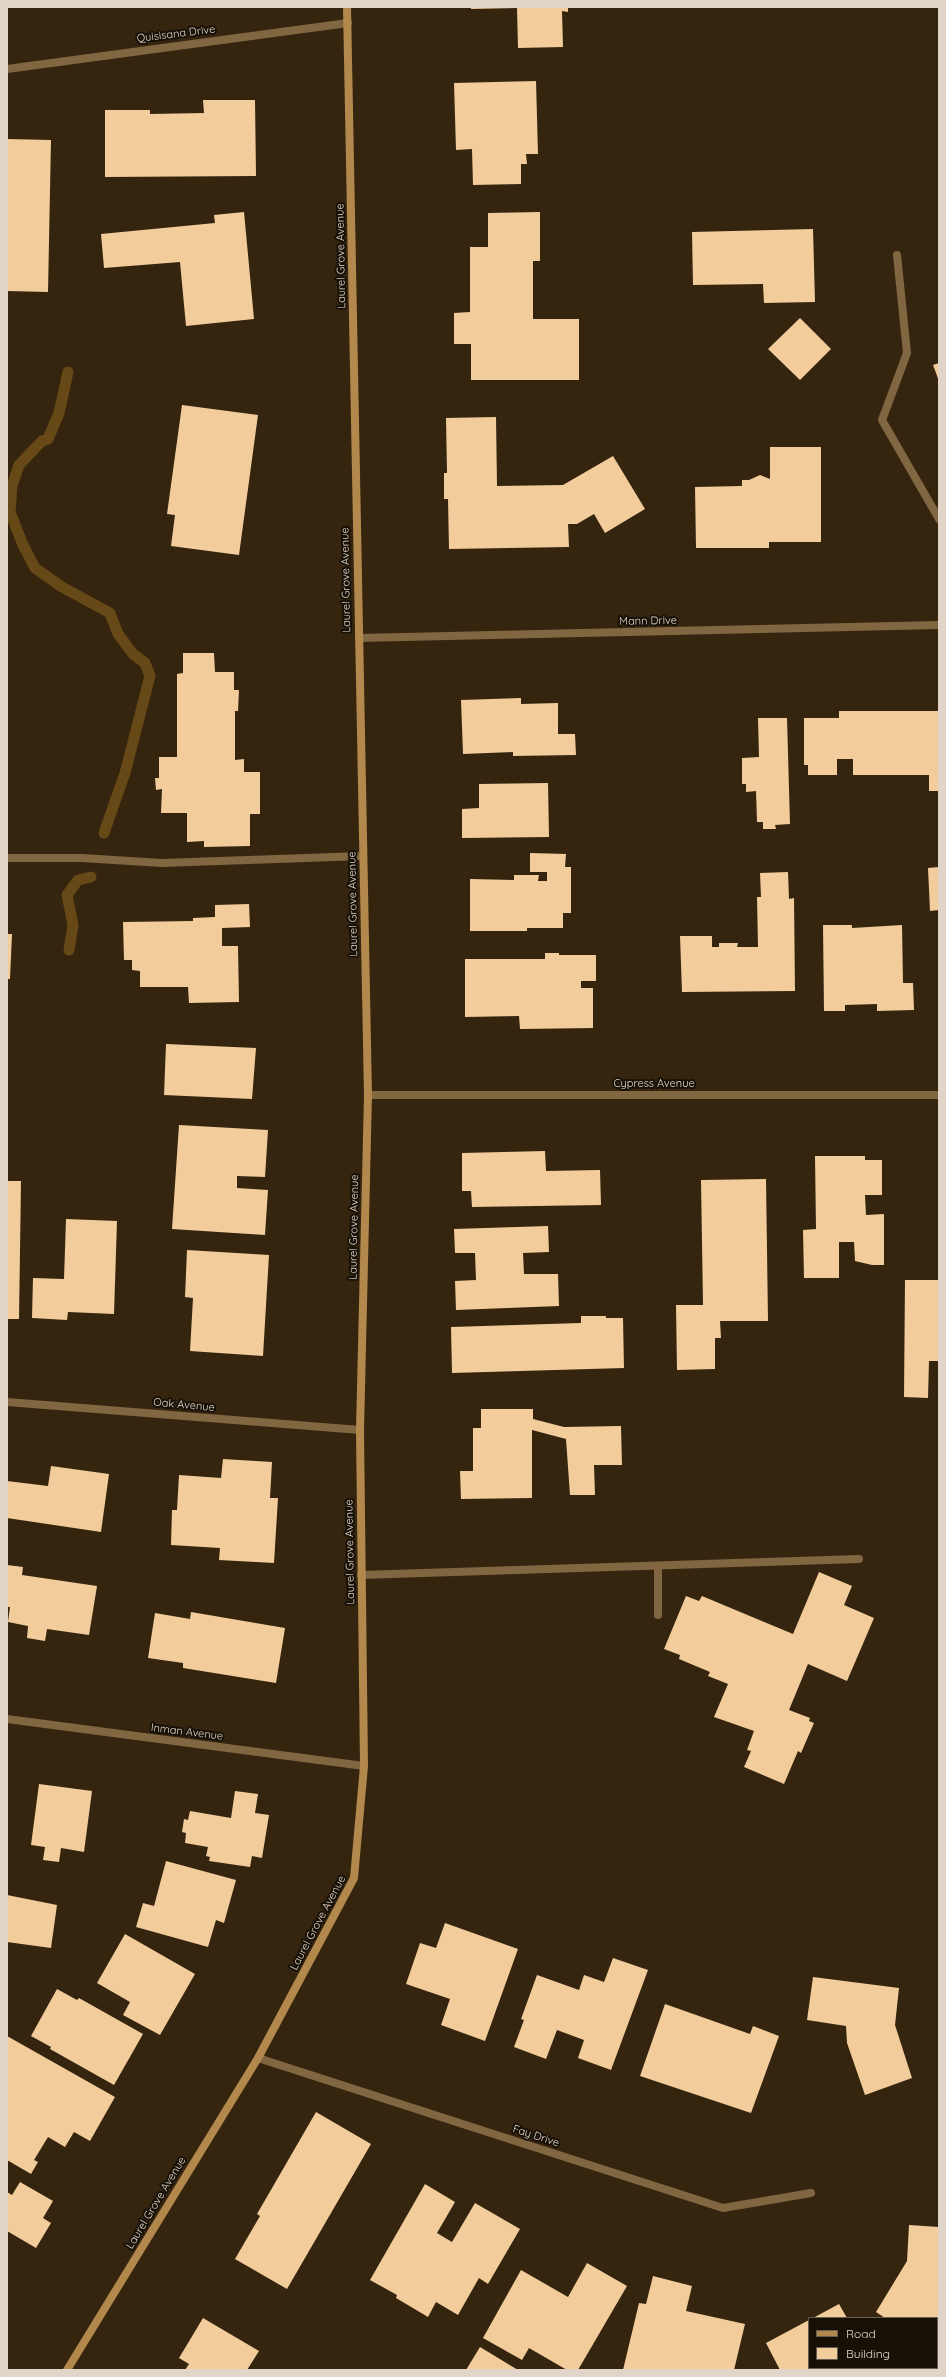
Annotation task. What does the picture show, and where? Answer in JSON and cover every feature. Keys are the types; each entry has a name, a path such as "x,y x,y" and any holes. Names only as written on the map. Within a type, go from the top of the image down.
{"street":[{"name":"Laurel Grove Avenue","path":"67,2370 258,2058 354,1878 364,1766 360,1430 368,1095 347,7"},
{"name":"Quisisana Drive","path":"7,69 348,23"},
{"path":"897,255 907,353 882,420 939,519"},
{"name":"Mann Drive","path":"358,638 939,625"},
{"path":"7,858 82,858 162,863 363,856"},
{"name":"Cypress Avenue","path":"368,1095 939,1095"},
{"name":"Oak Avenue","path":"7,1402 360,1430"},
{"path":"361,1575 859,1559"},
{"path":"658,1566 658,1615"},
{"name":"Inman Avenue","path":"7,1719 364,1766"},
{"name":"Fay Drive","path":"258,2058 723,2208 812,2194"}],"building":[{"path":"471,7 568,7 568,12 562,11 563,47 518,48 517,8 471,9"},
{"path":"536,81 538,154 526,154 527,164 521,164 521,184 473,185 472,149 456,150 454,83"},
{"path":"203,100 255,100 256,176 105,177 105,110 150,110 150,114 204,113"},
{"path":"7,139 51,140 48,292 7,291"},
{"path":"244,212 254,319 186,326 180,262 104,268 101,234 215,223 214,215"},
{"path":"540,212 540,261 533,261 533,319 579,319 579,380 471,380 471,344 454,344 454,313 470,312 470,247 488,247 488,213"},
{"path":"813,229 815,302 764,303 763,284 693,285 692,232"},
{"path":"800,318 831,349 800,380 768,349"},
{"path":"939,363 939,381 933,365"},
{"path":"182,405 258,415 239,555 171,546 175,515 167,514"},
{"path":"496,417 497,486 563,485 613,456 645,509 605,533 594,514 577,524 568,524 569,547 449,549 448,499 444,499 444,473 447,473 446,418"},
{"path":"770,447 821,447 821,542 769,542 769,548 696,548 695,487 742,486 742,480 749,480 760,475 770,479"},
{"path":"183,653 214,653 215,672 234,672 234,690 239,690 238,711 235,711 235,760 244,759 244,772 260,772 260,814 250,814 250,846 204,847 204,841 187,842 187,813 161,813 162,789 156,790 155,778 159,778 159,757 177,757 177,674 183,673"},
{"path":"521,698 521,704 558,703 558,734 575,734 576,755 513,756 513,752 463,754 461,700"},
{"path":"839,711 939,711 939,791 929,791 929,775 853,775 853,759 837,759 837,775 808,775 808,765 804,765 804,718 839,718"},
{"path":"758,718 787,718 790,824 775,825 776,829 763,829 763,822 757,822 756,791 746,792 746,784 742,784 742,758 759,757"},
{"path":"548,783 549,837 462,838 462,809 479,808 479,784"},
{"path":"530,853 566,854 565,867 571,867 571,913 563,913 563,928 527,928 527,931 470,931 470,879 514,880 514,875 539,875 538,881 547,881 547,872 530,872"},
{"path":"939,867 939,910 930,911 928,868"},
{"path":"788,872 789,899 794,898 795,991 682,992 680,936 712,936 712,947 719,947 719,943 738,943 737,947 758,947 757,897 761,897 760,873"},
{"path":"249,904 250,927 222,928 222,946 238,946 239,1002 189,1003 188,987 140,987 140,971 132,970 132,960 124,960 123,922 193,921 193,918 215,917 215,905"},
{"path":"823,925 852,925 852,928 902,925 903,983 913,983 914,1010 877,1011 877,1004 845,1005 845,1011 824,1011"},
{"path":"7,934 12,934 10,979 7,979"},
{"path":"545,953 559,953 559,955 596,955 596,981 581,981 581,988 593,988 593,1028 520,1029 519,1016 465,1017 465,959 545,959"},
{"path":"166,1044 256,1048 252,1099 164,1095"},
{"path":"179,1125 268,1130 265,1177 237,1176 237,1188 268,1190 265,1235 172,1229"},
{"path":"545,1151 546,1171 600,1170 601,1205 472,1207 471,1191 462,1191 462,1153"},
{"path":"815,1156 865,1156 865,1160 882,1160 882,1195 865,1195 866,1215 884,1214 884,1265 872,1265 855,1261 854,1242 839,1242 839,1278 804,1278 803,1230 816,1229"},
{"path":"766,1179 768,1321 720,1321 721,1338 715,1338 715,1369 677,1370 676,1305 703,1305 701,1180"},
{"path":"7,1181 21,1181 19,1319 7,1319"},
{"path":"66,1219 117,1221 114,1314 68,1312 67,1320 32,1318 33,1278 64,1279"},
{"path":"548,1226 549,1252 523,1253 524,1274 558,1274 559,1306 456,1310 455,1281 476,1280 475,1253 455,1253 454,1229"},
{"path":"187,1250 269,1255 263,1356 190,1351 193,1298 185,1297"},
{"path":"905,1280 939,1280 939,1361 929,1361 928,1398 904,1397"},
{"path":"581,1316 623,1318 624,1368 452,1373 451,1327 581,1323"},
{"path":"481,1409 533,1409 533,1419 564,1427 621,1426 622,1465 594,1465 595,1495 570,1495 566,1439 532,1430 532,1498 461,1499 460,1471 473,1471 473,1428 481,1428"},
{"path":"223,1459 272,1462 270,1498 278,1498 274,1563 219,1560 220,1548 171,1545 172,1510 177,1510 179,1475 221,1478"},
{"path":"51,1466 109,1474 101,1532 7,1518 7,1481 48,1486"},
{"path":"7,1565 23,1567 22,1575 97,1586 89,1635 47,1629 45,1641 27,1638 28,1626 8,1622 10,1607 7,1607"},
{"path":"819,1572 852,1586 844,1605 874,1618 847,1681 808,1664 789,1710 810,1718 809,1721 814,1723 801,1753 798,1751 784,1784 744,1767 751,1751 747,1750 754,1731 714,1717 728,1684 708,1676 710,1672 679,1659 680,1655 664,1649 686,1596 699,1601 702,1596 793,1634"},
{"path":"191,1612 285,1628 276,1683 183,1668 183,1663 148,1658 155,1613 190,1619"},
{"path":"39,1784 92,1791 84,1852 61,1848 59,1862 43,1860 45,1847 31,1845"},
{"path":"235,1791 258,1794 255,1813 269,1815 262,1858 252,1856 250,1867 209,1861 210,1857 206,1856 208,1847 185,1843 186,1833 182,1832 184,1819 188,1820 190,1811 231,1818"},
{"path":"166,1861 236,1880 224,1923 216,1920 208,1947 136,1927 143,1903 154,1906"},
{"path":"7,1895 57,1905 51,1948 7,1942"},
{"path":"445,1923 518,1949 485,2041 441,2025 450,1999 406,1984 420,1943 436,1948"},
{"path":"125,1934 195,1974 160,2035 123,2015 130,2002 97,1983"},
{"path":"613,1958 648,1970 611,2070 578,2058 584,2040 557,2030 546,2059 514,2047 524,2020 521,2019 537,1975 579,1990 584,1975 604,1982"},
{"path":"813,1977 899,1988 895,2025 912,2078 865,2095 847,2043 846,2026 807,2020"},
{"path":"57,1989 77,2000 79,1998 143,2034 114,2085 50,2049 51,2047 31,2036"},
{"path":"665,2004 750,2034 753,2026 779,2036 751,2113 640,2076"},
{"path":"7,2036 115,2097 90,2141 74,2132 65,2147 48,2137 34,2160 38,2162 31,2174 7,2160"},
{"path":"316,2112 371,2144 287,2289 235,2259 260,2216 257,2214"},
{"path":"20,2182 53,2201 43,2218 51,2223 36,2248 7,2231 7,2192 12,2195"},
{"path":"425,2184 455,2202 437,2233 452,2242 475,2203 520,2229 488,2284 479,2278 458,2315 436,2302 428,2317 396,2298 397,2295 370,2280"},
{"path":"909,2225 939,2227 939,2350 938,2317 884,2317 876,2312 907,2261"},
{"path":"587,2263 627,2286 578,2370 567,2370 529,2348 522,2360 483,2338 521,2270 568,2297"},
{"path":"653,2276 692,2286 686,2311 745,2324 734,2370 623,2370 639,2303 646,2304"},
{"path":"839,2304 846,2317 815,2317"},
{"path":"203,2318 259,2351 247,2370 185,2370 189,2364 179,2358"},
{"path":"808,2321 808,2369 875,2370 780,2370 766,2343"},
{"path":"480,2347 518,2370 466,2370"}],"waterway":[{"path":"68,372 59,413 48,439 42,441 19,465 12,486 10,512 23,545 35,568 62,587 110,613 118,634 133,654 145,663 150,676 125,773 104,833"},
{"path":"69,950 73,925 67,895 78,880 91,877"}]}
